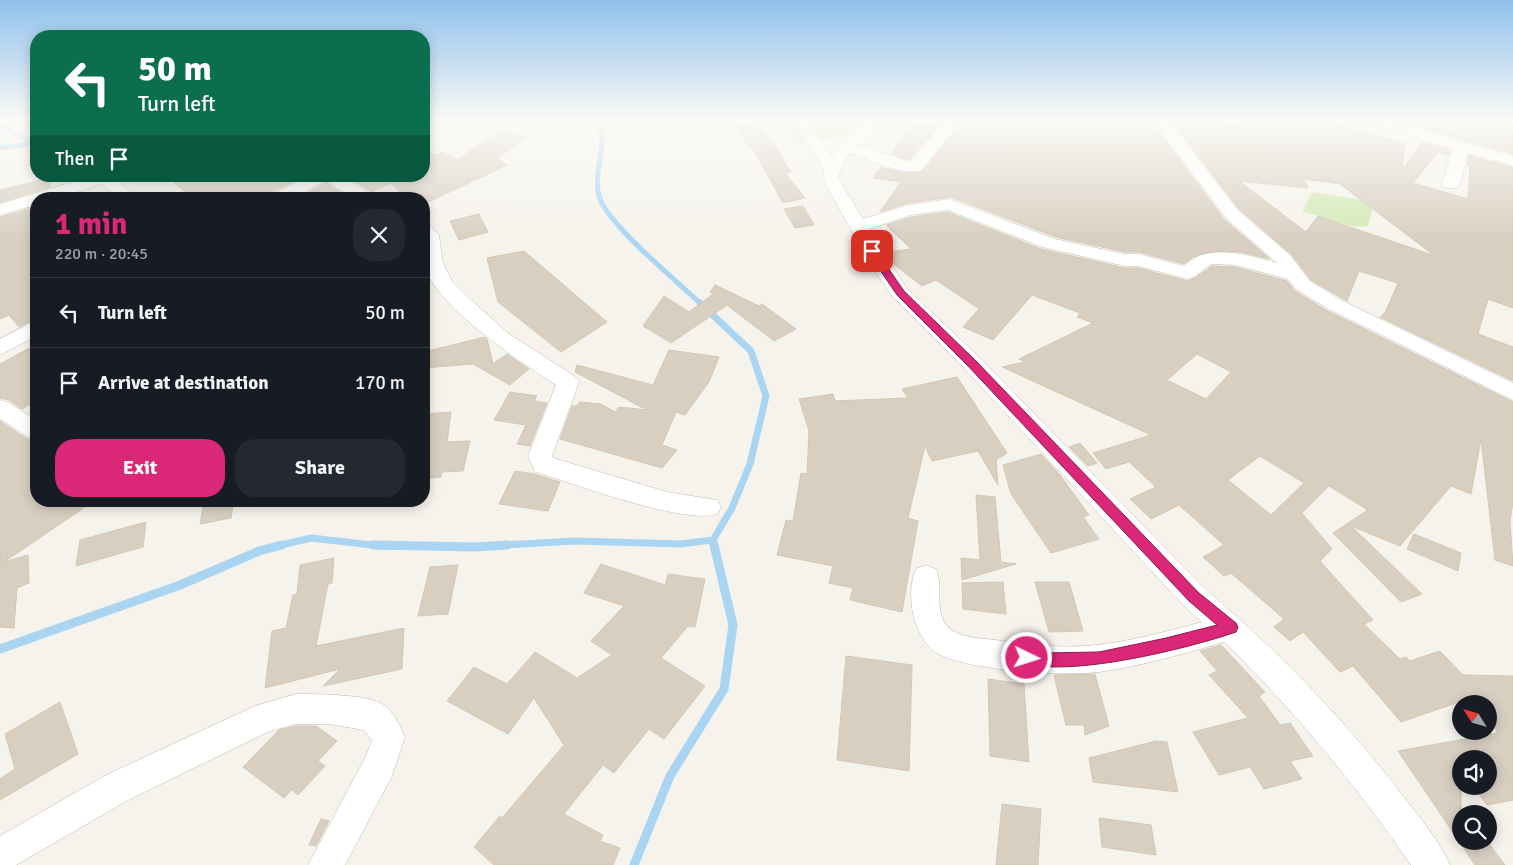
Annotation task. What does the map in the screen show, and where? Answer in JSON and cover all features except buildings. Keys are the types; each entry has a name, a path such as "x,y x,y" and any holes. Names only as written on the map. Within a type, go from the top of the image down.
{"street":[{"path":"827,160 832,169"},
{"path":"837,160 832,169 830,178 860,226 880,264 900,293 972,363 1194,597 1231,627 1301,700 1392,807 1432,865"},
{"path":"888,160 911,168 916,166 921,160"},
{"path":"1191,160 1232,214 1283,260 1303,285 1315,293 1513,392"},
{"path":"1451,184 1457,160"},
{"path":"62,192 96,182"},
{"path":"109,182 120,192"},
{"path":"291,192 311,182"},
{"path":"340,182 358,192"},
{"path":"0,210 30,201"},
{"path":"860,226 908,210 950,204 1049,243 1125,260 1147,262 1180,273 1187,273 1199,261 1213,258 1230,259 1296,275"},
{"path":"430,235 433,263 444,284 501,339 568,382 540,456 541,462 544,465 643,496 667,502 708,507"},
{"path":"0,348 30,330"},
{"path":"0,408 30,427"},
{"path":"926,577 926,616 934,630 943,641 978,652 1043,660 1099,658 1166,645 1231,627"},
{"path":"0,856 118,787 266,717 296,709 329,709 373,716 389,737 380,764 326,865"}],"green space":[{"path":"1312,192 1374,202 1368,226 1353,226 1302,212"}],"waterway":[{"path":"600,160 597,187 604,207 628,236 701,304"},
{"path":"700,303 751,351 766,396 750,464 732,508 713,540"},
{"path":"277,546 311,538 381,546 418,546"},
{"path":"486,546 576,541 680,544 713,540"},
{"path":"713,540 715,546"},
{"path":"0,649 180,585 259,551 282,545"},
{"path":"373,545 476,547 507,545"},
{"path":"634,865 670,776 724,689 733,625 714,545"}],"route":[{"path":"872,251 900,293 972,363 1028,425 1074,470 1194,597 1231,627 1166,645 1099,658 1043,660 1027,658"}]}
